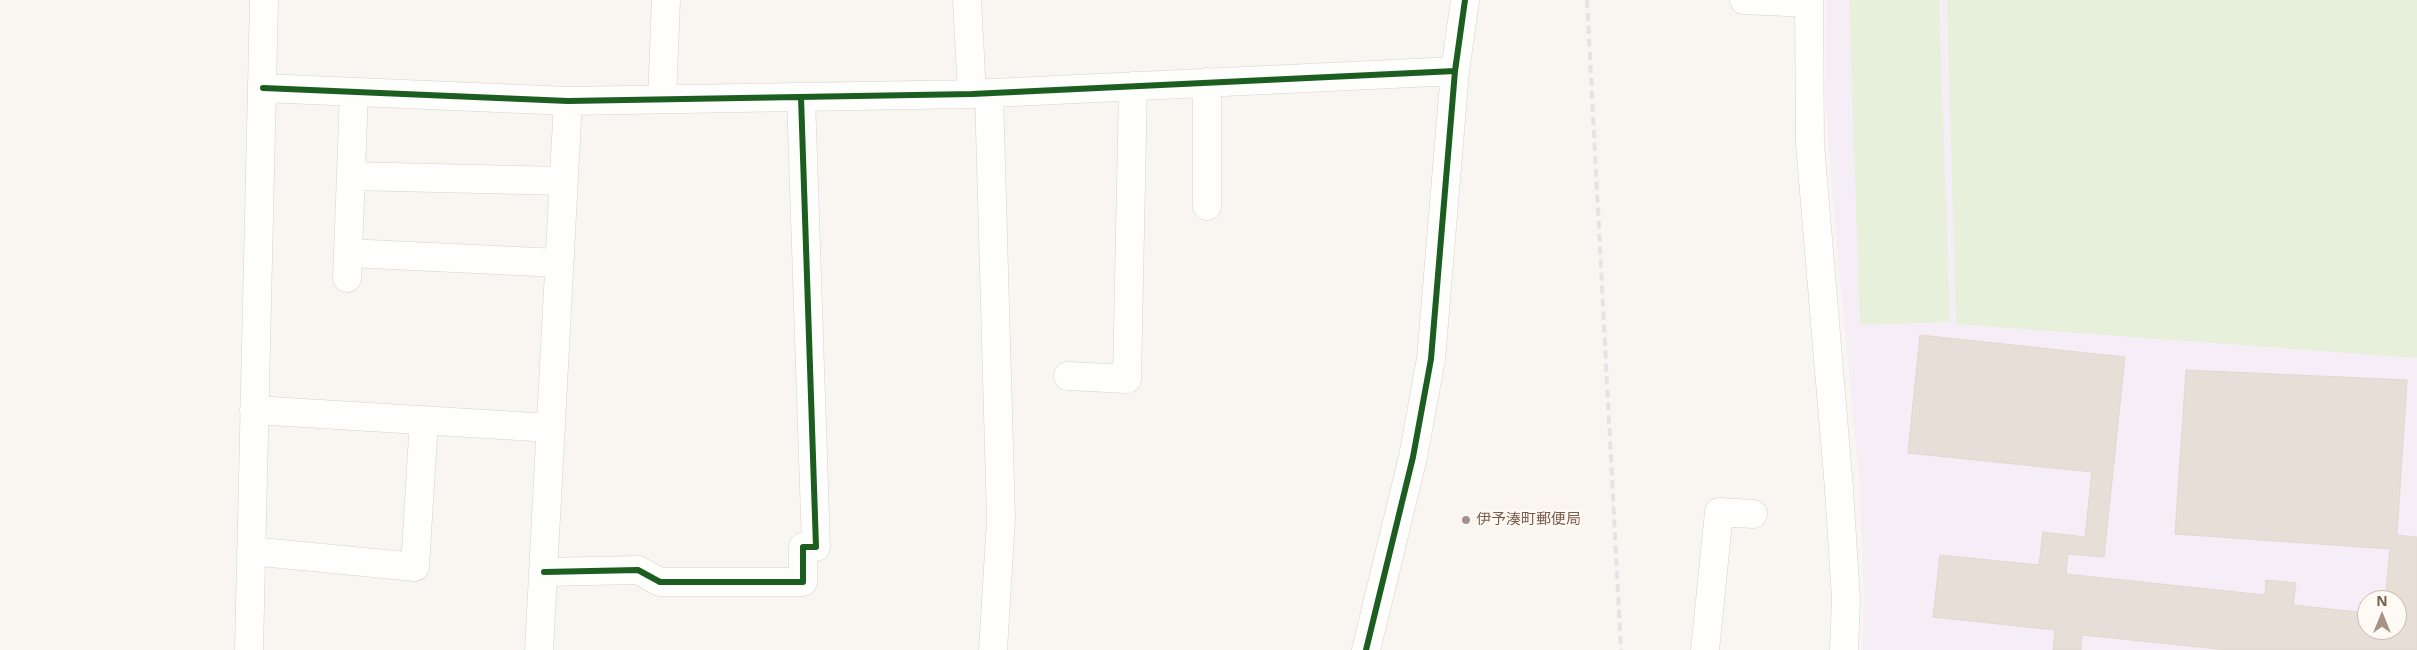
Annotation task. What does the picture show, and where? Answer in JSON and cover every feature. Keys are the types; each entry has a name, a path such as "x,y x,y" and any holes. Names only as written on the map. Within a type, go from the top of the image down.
{"street":[{"path":"249,650 264,0"},
{"path":"662,99 666,0"},
{"path":"967,0 981,93 1001,520 993,650"},
{"path":"1366,650 1413,457 1430,359 1455,71 1464,0"},
{"path":"1744,0 1809,2 1810,144 1840,489 1846,599 1844,650"},
{"path":"263,88 568,101 981,93 1455,71"},
{"path":"1207,82 1207,206"},
{"path":"1068,376 1127,379 1133,86"},
{"path":"354,92 348,266 559,263"},
{"path":"544,572 638,570 660,582 803,582 803,547 816,547 801,97"},
{"path":"539,650 568,101"},
{"path":"352,176 563,181"},
{"path":"254,410 551,428"},
{"path":"251,551 415,567 424,420"},
{"path":"1705,650 1720,512 1752,514"}],"shaded area":[{"path":"1826,0 2417,0 2417,650 1862,650 1864,599 1860,489 1833,203 1825,95"}],"green space":[{"path":"1849,0 1939,0 1950,322 1860,325"},
{"path":"1947,0 2417,0 2417,358 1956,324"}],"building":[{"path":"1920,335 2125,357 2104,557 2068,554 2066,574 2265,595 2266,580 2296,583 2293,605 2357,612 2357,640 2407,640 2407,590 2386,590 2390,549 2175,534 2186,370 2407,380 2397,535 2417,537 2417,650 2228,650 2082,635 2081,650 2053,650 2055,630 1933,617 1940,555 2039,565 2043,532 2085,537 2092,472 1908,453"}],"railway":[{"path":"1587,0 1621,650"}],"cycle path":[{"path":"1366,650 1413,457 1431,359 1455,71 1465,0"},
{"path":"263,88 568,101 972,94 1455,71"},
{"path":"544,572 638,570 660,582 803,582 803,547 816,547 801,97"}],"place":[{"name":"伊予湊町郵便局","path":"1466,520"}]}
